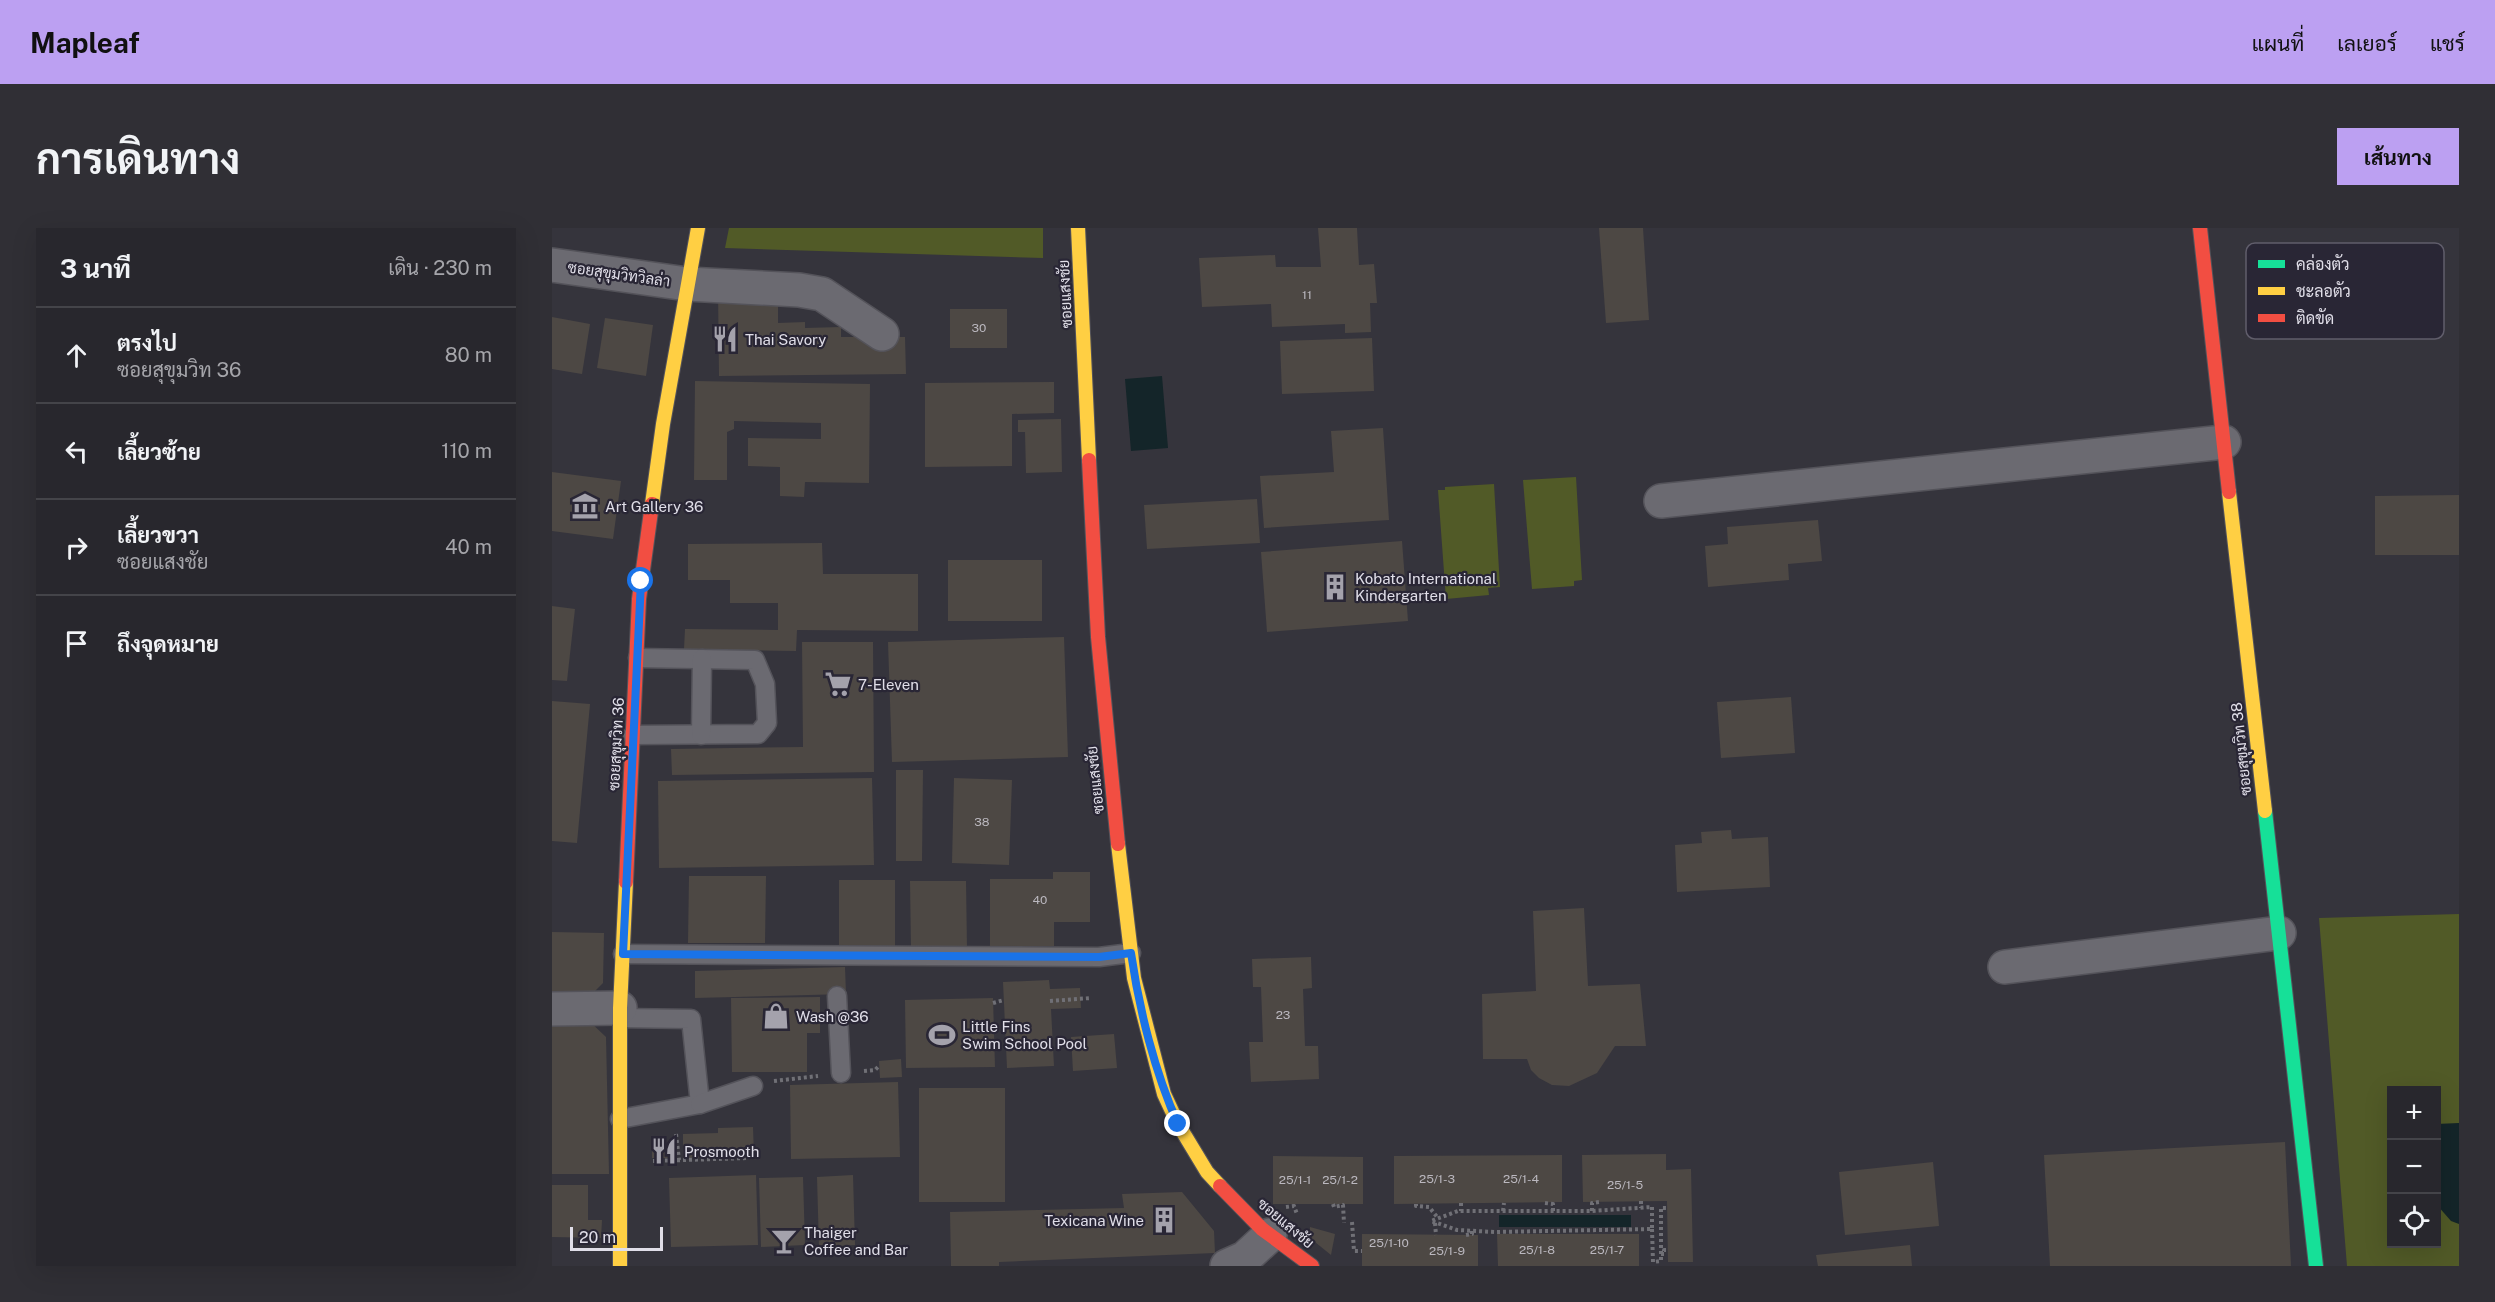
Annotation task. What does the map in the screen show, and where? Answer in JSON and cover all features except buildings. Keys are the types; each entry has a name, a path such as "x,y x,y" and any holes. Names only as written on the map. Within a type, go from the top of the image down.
{"street":[{"name":"ซอยสุขุมวิท 36","path":"620,1266 620,1013 641,581 663,424 698,228"},
{"name":"ซอยแสงชัย","path":"1078,228 1098,637 1122,887 1134,978 1164,1094 1178,1124 1208,1172 1270,1235 1312,1266"},
{"name":"ซอยสุขุมวิท 38","path":"2200,228 2316,1266"},
{"name":"ซอยสุขุมวิทวิลล่า","path":"552,265 687,284 799,290 822,294 882,334"},
{"path":"1661,501 2224,442"},
{"path":"2005,967 2279,933"},
{"path":"552,1010 620,1013"},
{"path":"1241,1263 1270,1235"}],"lane":[{"path":"633,735 758,734 767,723 765,684 755,660 638,658"},
{"path":"701,735 702,659"},
{"path":"623,954 1099,957 1131,953"},
{"path":"837,996 841,1073"},
{"path":"620,1013 691,1019 700,1104"},
{"path":"620,1119 700,1104 753,1086"}],"path":[{"path":"1050,1001 1090,998"},
{"path":"993,1003 1004,1000"},
{"path":"753,1086 877,1068 880,1073"},
{"path":"653,1161 748,1158"},
{"path":"1641,1201 1641,1208"},
{"path":"1592,1211 1592,1203 1599,1202"},
{"path":"1461,1203 1461,1211"},
{"path":"1503,1211 1504,1203"},
{"path":"1545,1203 1553,1204 1553,1211"},
{"path":"1333,1204 1334,1207 1343,1205 1344,1223"},
{"path":"1416,1204 1416,1206 1429,1207 1437,1221 1436,1235"},
{"path":"1437,1221 1461,1211 1592,1211 1652,1207 1653,1262 1661,1261 1660,1208 1666,1208"},
{"path":"1437,1221 1457,1230 1512,1235 1652,1229"},
{"path":"1352,1222 1354,1251 1362,1251"},
{"path":"1466,1235 1472,1234 1472,1231"},
{"path":"1661,1254 1664,1254 1664,1250 1668,1250"}],"green space":[{"path":"729,228 1043,228 1043,258 725,248"},
{"path":"1576,477 1582,580 1574,581 1574,586 1532,589 1523,480"},
{"path":"1494,484 1500,587 1488,588 1489,595 1446,599 1438,490 1445,490 1445,487"},
{"path":"2459,914 2459,1266 2347,1266 2319,918"}],"shaded area":[{"path":"1162,376 1168,448 1131,451 1125,379"},
{"path":"2459,1123 2459,1224 2451,1221 2441,1210 2441,1124"},
{"path":"1499,1215 1631,1215 1631,1227 1499,1227"}],"traffic: fast":[{"path":"2265,811 2316,1266"}],"traffic: slow":[{"path":"652,504 663,424 698,228"},
{"path":"1078,228 1089,460"},
{"path":"2229,492 2265,811"},
{"path":"1118,844 1134,978 1164,1094 1178,1124 1207,1172 1220,1186"},
{"path":"620,1266 620,1008 626,882"}],"traffic: jam":[{"path":"2200,228 2229,492"},
{"path":"1089,460 1098,637 1118,844"},
{"path":"626,882 639,599 652,504"},
{"path":"1220,1186 1262,1229 1312,1266"}],"place":[{"name":"Thai Savory","path":"725,339"},
{"name":"Art Gallery 36","path":"585,506"},
{"name":"Kobato International Kindergarten","path":"1335,587"},
{"name":"7-Eleven","path":"838,684"},
{"name":"Wash @36","path":"776,1016"},
{"name":"Little Fins Swim School Pool","path":"942,1035"},
{"name":"Prosmooth","path":"664,1151"},
{"name":"Texicana Wine","path":"1164,1220"},
{"name":"Thaiger Coffee and Bar","path":"784,1241"}],"route":[{"path":"641,581 623,954 1099,957 1131,953 1134,978 1164,1094 1178,1124"}]}
